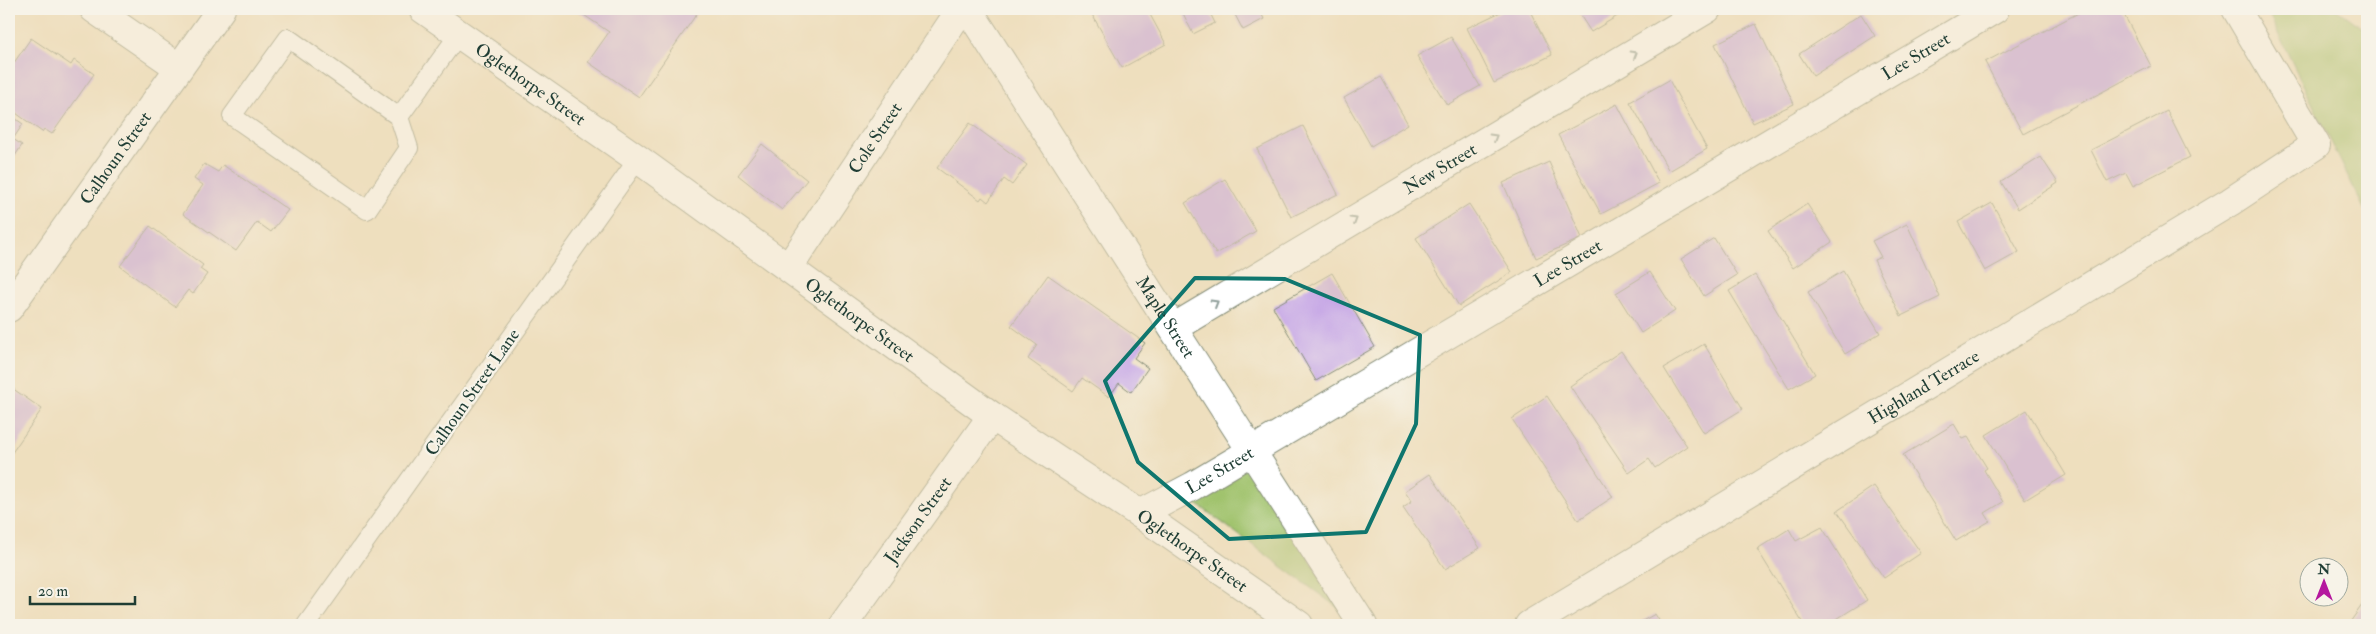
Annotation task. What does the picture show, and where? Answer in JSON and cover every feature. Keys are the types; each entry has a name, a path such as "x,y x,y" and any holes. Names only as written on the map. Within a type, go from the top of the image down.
{"street":[{"path":"94,9 178,67"},
{"name":"Calhoun Street","path":"9,308 178,67 221,9"},
{"name":"Oglethorpe Street","path":"423,9 789,267 992,416 1140,514 1299,625"},
{"name":"Cole Street","path":"789,267 960,9"},
{"name":"Maple Street","path":"968,9 1363,625"},
{"name":"New Street","path":"1173,328 1707,9"},
{"name":"Lee Street","path":"1140,514 1252,451 1995,9"},
{"name":"Highland Terrace","path":"1529,625 2230,202 2316,145 2236,9"},
{"name":"Jackson Street","path":"843,625 992,416"}],"lane":[{"path":"399,117 459,34"},
{"path":"288,38 399,117 409,148 367,210 232,116 288,38"},
{"name":"Calhoun Street Lane","path":"306,625 638,159"}],"highlighted area":[{"path":"1195,278 1285,279 1420,335 1416,424 1366,532 1229,539 1138,462 1105,381"}],"green space":[{"path":"2266,9 2337,9 2367,31 2367,215"},
{"path":"1249,460 1341,610 1186,496"}],"building":[{"path":"575,9 700,9 639,97 588,62 609,32"},
{"path":"1089,9 1147,9 1166,44 1122,68"},
{"path":"1181,9 1223,9 1211,15 1215,23 1193,34"},
{"path":"1232,9 1259,9 1264,19 1243,30"},
{"path":"1507,9 1529,9 1552,55 1494,83 1467,28"},
{"path":"1576,9 1629,9 1591,32"},
{"path":"2086,9 2121,9 2151,66 2023,134 1985,62"},
{"path":"1861,14 1875,36 1813,76 1799,54"},
{"path":"1756,24 1794,104 1753,123 1715,44"},
{"path":"1451,37 1480,86 1447,105 1417,56"},
{"path":"31,38 71,65 74,60 94,74 52,134 44,129 42,132 9,108 9,70"},
{"path":"1381,77 1408,124 1371,146 1344,98"},
{"path":"1669,80 1707,149 1669,171 1630,102"},
{"path":"1617,104 1659,183 1601,214 1558,135"},
{"path":"2167,111 2190,157 2133,186 2126,173 2107,182 2091,150"},
{"path":"9,114 23,124 13,139 22,145 9,165"},
{"path":"970,123 1027,165 1012,185 1004,179 988,202 982,197 980,200 937,168"},
{"path":"1303,126 1338,194 1291,217 1257,149"},
{"path":"762,144 807,180 782,210 738,175"},
{"path":"2041,157 2058,183 2018,209 2001,182"},
{"path":"1549,162 1582,238 1536,258 1503,183"},
{"path":"204,164 218,172 223,165 288,210 271,232 257,222 236,251 183,214 203,185 194,179"},
{"path":"1225,179 1256,231 1216,254 1185,203"},
{"path":"1992,203 2019,252 1985,271 1958,222"},
{"path":"1469,204 1512,272 1459,306 1416,238"},
{"path":"1807,204 1832,242 1793,268 1768,231"},
{"path":"1907,224 1940,297 1901,316 1874,260 1881,257 1872,241"},
{"path":"150,226 203,265 200,269 207,274 193,294 188,290 175,307 120,266"},
{"path":"1714,238 1737,275 1704,296 1681,259"},
{"path":"1843,271 1880,333 1845,354 1808,292"},
{"path":"1650,272 1675,311 1641,333 1616,293"},
{"path":"1332,273 1375,347 1316,381 1273,307"},
{"path":"1048,275 1145,343 1134,358 1148,368 1131,392 1119,383 1109,397 1082,378 1073,391 1028,359 1037,345 1011,326"},
{"path":"1755,275 1815,374 1789,389 1729,291"},
{"path":"1704,344 1743,409 1704,433 1664,368"},
{"path":"1621,351 1687,446 1655,468 1649,459 1629,473 1570,386"},
{"path":"9,386 42,409 9,457"},
{"path":"1547,396 1613,497 1578,520 1512,419"},
{"path":"2027,410 2066,475 2025,500 1986,435"},
{"path":"1954,424 1963,439 1968,437 1987,468 1984,470 2003,502 1985,513 1990,521 1956,541 1903,455"},
{"path":"1430,474 1480,548 1445,569 1403,507 1412,501 1405,491"},
{"path":"1874,486 1921,553 1884,578 1837,511"},
{"path":"1822,527 1867,600 1827,625 1804,625 1757,549 1789,529 1796,541"},
{"path":"2367,598 2367,625 2348,625"},
{"path":"1655,614 1662,625 1635,625"}]}
